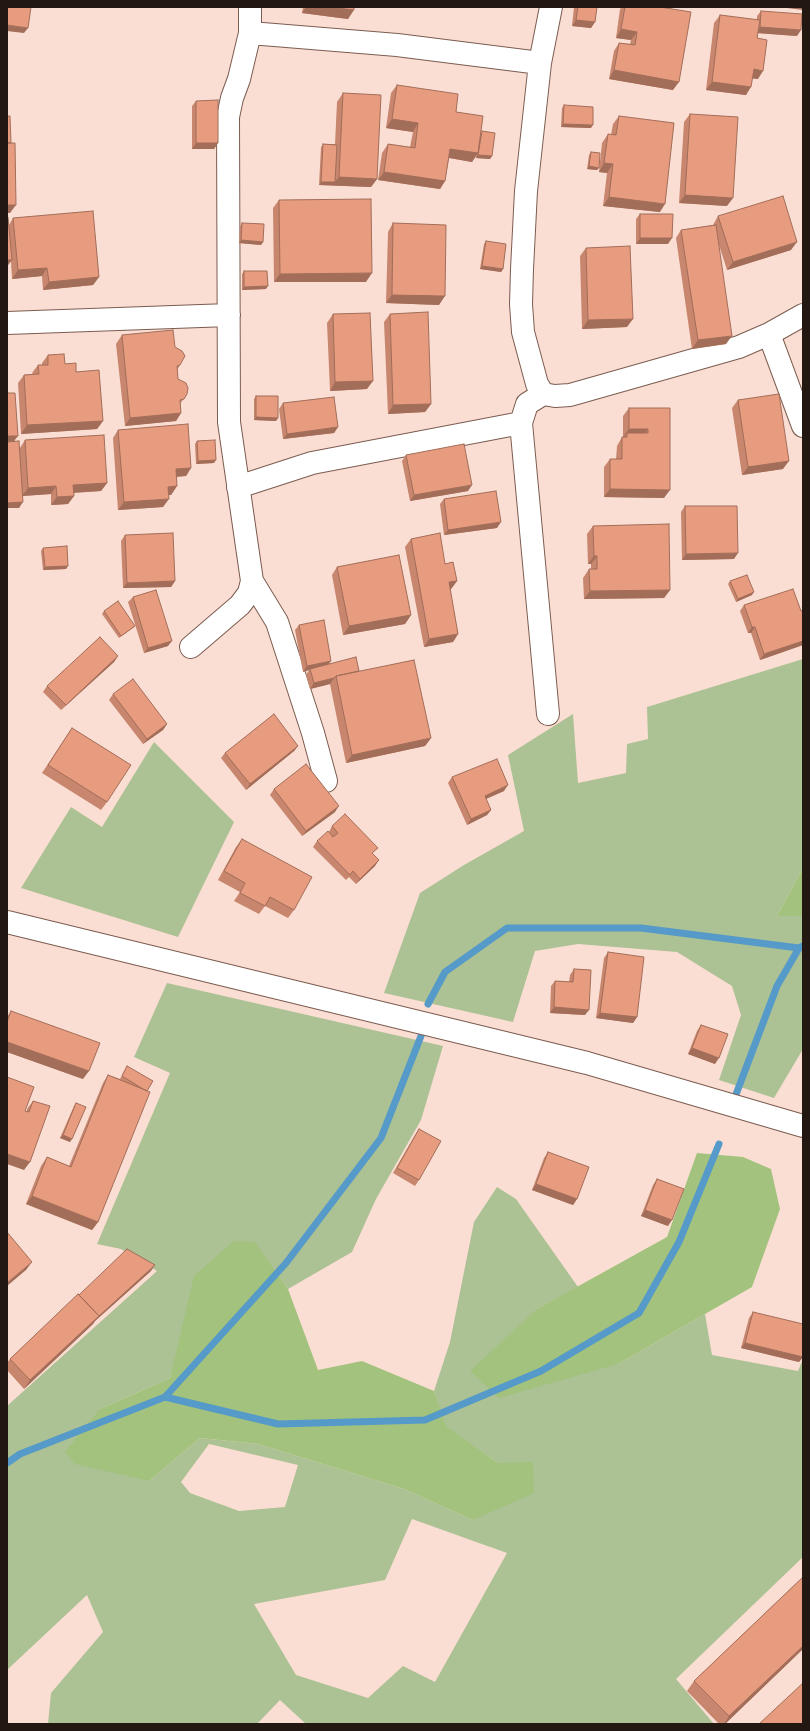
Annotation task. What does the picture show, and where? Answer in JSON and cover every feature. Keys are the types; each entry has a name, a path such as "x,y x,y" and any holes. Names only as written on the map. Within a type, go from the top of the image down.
{"street":[{"path":"191,647 240,605 249,593 252,581 229,422 228,117 250,33 250,7"},
{"path":"543,394 537,384 526,346 523,332 521,304 526,191 540,63 551,7"},
{"path":"250,33 397,45 540,63"},
{"path":"7,323 229,314"},
{"path":"548,714 521,422 527,404 543,394 555,396 570,395 739,347 769,334 803,315"},
{"path":"769,334 803,426"},
{"path":"238,486 312,463 521,422"},
{"path":"252,581 277,622 313,733 326,781"},
{"path":"7,922 587,1062 803,1126"}],"green space":[{"path":"803,659 803,868 777,916 803,916 803,1049 774,1098 719,1080 741,1015 732,986 677,952 578,944 535,951 513,1022 384,993 420,893 464,865 524,831 508,755 573,714 578,783 626,773 627,744 648,739 647,707"},
{"path":"154,742 234,822 178,937 21,888 71,807 102,827"},
{"path":"803,868 803,916 777,916"},
{"path":"167,983 443,1046 421,1120 376,1199 352,1252 288,1289 255,1243 179,1346 170,1378 100,1409 149,1481 200,1438 258,1444 404,1489 473,1520 498,1463 445,1426 434,1391 450,1342 474,1222 497,1187 516,1199 578,1287 537,1309 618,1364 705,1314 712,1355 798,1371 803,1359 803,1557 676,1679 714,1724 306,1724 280,1700 257,1724 48,1724 51,1693 103,1632 87,1595 7,1670 7,1406 157,1271 121,1249 97,1244 170,1073 134,1057","holes":["209,1444 298,1465 285,1507 239,1511 190,1493 181,1482","412,1519 507,1553 435,1682 403,1666 368,1698 296,1675 254,1604 385,1580"]},
{"path":"697,1153 743,1157 771,1169 780,1209 752,1287 618,1364 499,1398 470,1371 537,1309 667,1237"},
{"path":"234,1241 255,1242 288,1289 318,1370 362,1361 434,1391 446,1426 498,1463 533,1462 534,1493 473,1520 404,1489 258,1444 200,1438 149,1481 75,1464 65,1452 100,1409 170,1378 194,1276"}],"building":[{"path":"7,7 31,7 28,28 7,25"},
{"path":"328,7 354,7 354,10"},
{"path":"578,7 597,7 595,22 576,20"},
{"path":"625,7 660,7 691,12 679,82 614,70 619,43 635,45 637,32 621,29"},
{"path":"761,11 802,14 801,30 760,27"},
{"path":"720,15 760,20 757,38 767,40 763,71 754,69 751,87 712,82"},
{"path":"397,85 458,94 456,112 483,116 478,153 450,149 445,181 384,172 388,144 415,148 418,123 392,119"},
{"path":"343,93 381,95 377,179 339,177"},
{"path":"218,100 218,143 196,143 196,101"},
{"path":"564,105 593,107 593,125 563,124"},
{"path":"690,114 738,117 733,198 685,195"},
{"path":"7,116 10,116 11,143 7,143"},
{"path":"619,116 674,123 665,204 609,197 613,164 604,163 608,134 616,135"},
{"path":"482,131 495,133 492,156 478,155"},
{"path":"7,143 15,143 16,205 7,205"},
{"path":"323,144 337,145 335,182 321,182"},
{"path":"591,152 600,153 599,168 589,166"},
{"path":"783,196 797,242 733,262 718,216"},
{"path":"371,199 372,273 280,274 279,200"},
{"path":"93,211 99,277 49,282 47,268 18,270 13,218"},
{"path":"640,214 673,214 672,238 640,238"},
{"path":"8,217 12,260 7,260"},
{"path":"242,223 264,224 263,242 241,240"},
{"path":"393,223 446,225 445,296 392,295"},
{"path":"716,225 732,336 698,340 681,230"},
{"path":"486,241 506,244 503,269 482,266"},
{"path":"630,246 633,319 588,320 586,248"},
{"path":"244,271 267,271 268,286 244,287"},
{"path":"428,312 431,404 393,405 390,314"},
{"path":"370,313 373,381 335,382 333,314"},
{"path":"173,330 175,347 182,351 185,356 180,365 177,366 178,379 186,383 188,388 184,399 180,400 181,413 130,418 122,335"},
{"path":"64,354 65,364 76,363 76,372 99,370 103,421 27,425 24,375 39,374 38,365 48,365 48,355"},
{"path":"7,393 15,393 18,436 7,436"},
{"path":"779,394 789,461 748,467 738,400"},
{"path":"256,396 278,396 278,418 256,417"},
{"path":"334,397 338,427 287,434 283,403"},
{"path":"629,408 670,408 670,490 610,489 610,459 622,459 622,437 627,437 627,433 648,433 648,429 629,429"},
{"path":"188,424 191,468 176,469 177,486 168,487 169,499 124,502 118,430"},
{"path":"104,435 107,483 73,485 74,496 57,497 56,486 28,488 25,440"},
{"path":"215,440 216,460 198,461 197,441"},
{"path":"19,441 23,502 7,503 7,442"},
{"path":"464,444 472,485 414,495 406,455"},
{"path":"496,491 501,522 448,530 444,499"},
{"path":"685,506 737,506 738,553 686,554"},
{"path":"669,524 670,590 590,591 589,569 597,569 597,556 594,556 593,526"},
{"path":"173,533 175,581 127,583 125,535"},
{"path":"440,533 445,564 453,562 457,581 449,582 458,634 429,639 411,539"},
{"path":"67,546 68,566 45,567 43,548"},
{"path":"399,555 411,615 349,626 337,567"},
{"path":"747,575 754,592 738,599 730,581"},
{"path":"793,589 801,611 803,610 803,641 764,654 755,627 752,627 744,605"},
{"path":"156,590 172,641 148,648 133,597"},
{"path":"118,601 135,626 121,636 104,611"},
{"path":"324,620 331,661 307,666 299,625"},
{"path":"100,637 118,656 66,705 47,686"},
{"path":"356,657 359,671 314,683 310,669"},
{"path":"414,660 431,738 352,755 336,676"},
{"path":"133,679 167,724 147,739 113,694"},
{"path":"274,714 298,746 250,784 225,753"},
{"path":"72,728 131,765 107,802 48,765"},
{"path":"497,759 508,785 485,796 491,810 471,819 452,777"},
{"path":"306,764 339,806 306,831 274,789"},
{"path":"345,814 378,848 372,853 379,860 360,879 353,871 350,875 317,841 328,831 333,837 338,833 332,826"},
{"path":"242,839 312,877 294,910 270,897 265,906 240,893 245,883 224,871"},
{"path":"608,952 644,957 637,1017 600,1013"},
{"path":"574,969 591,970 589,1010 554,1007 555,981 573,982"},
{"path":"11,1011 100,1043 89,1071 7,1042 7,1022"},
{"path":"701,1025 728,1034 719,1058 692,1048"},
{"path":"127,1066 153,1081 147,1091 122,1076"},
{"path":"108,1075 150,1092 98,1222 32,1196 47,1157 71,1167"},
{"path":"7,1077 34,1087 25,1111 29,1112 33,1101 50,1106 30,1162 7,1154"},
{"path":"76,1103 86,1107 72,1139 63,1135"},
{"path":"419,1129 441,1141 419,1180 397,1168"},
{"path":"548,1152 589,1167 577,1199 536,1184"},
{"path":"657,1179 684,1189 672,1220 645,1210"},
{"path":"7,1232 32,1262 7,1283"},
{"path":"127,1249 155,1265 99,1316 79,1295"},
{"path":"78,1294 99,1316 30,1380 10,1359"},
{"path":"753,1312 803,1324 803,1357 745,1343"},
{"path":"803,1577 803,1646 729,1716 694,1681"},
{"path":"803,1683 803,1724 759,1724"}],"waterway":[{"path":"428,1004 445,972 507,928 641,928 799,948"},
{"path":"735,1097 777,986 799,948 803,946"},
{"path":"165,1397 286,1263 381,1138 421,1036"},
{"path":"7,1463 20,1454 165,1397 278,1424 425,1420 541,1371 639,1313 679,1242 719,1144"}]}
